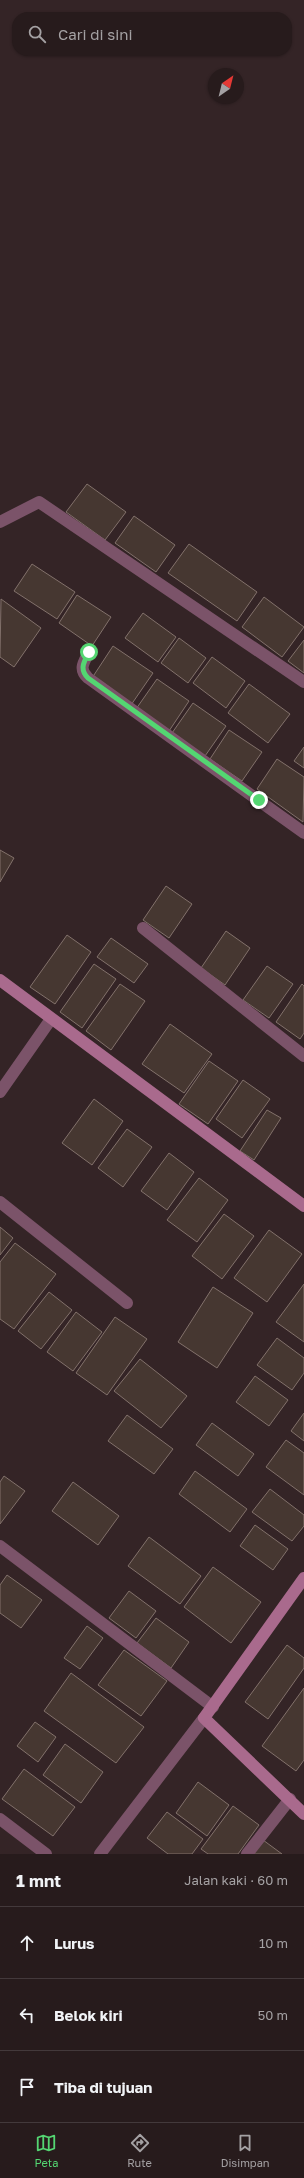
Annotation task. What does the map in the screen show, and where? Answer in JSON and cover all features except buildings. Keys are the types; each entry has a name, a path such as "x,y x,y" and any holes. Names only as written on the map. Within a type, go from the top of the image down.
{"street":[{"path":"0,522 38,502 304,682"},
{"path":"89,652 82,667 82,671 88,678 304,833"},
{"path":"143,928 304,1056"},
{"path":"0,980 304,1206"},
{"path":"0,1092 51,1019"},
{"path":"0,1202 127,1303"},
{"path":"0,1546 213,1707"},
{"path":"100,1854 213,1707 304,1578"},
{"path":"204,1718 304,1814"},
{"path":"247,1854 290,1799"},
{"path":"0,1819 46,1854"}],"route":[{"path":"89,652 82,667 84,675 259,800"}]}
